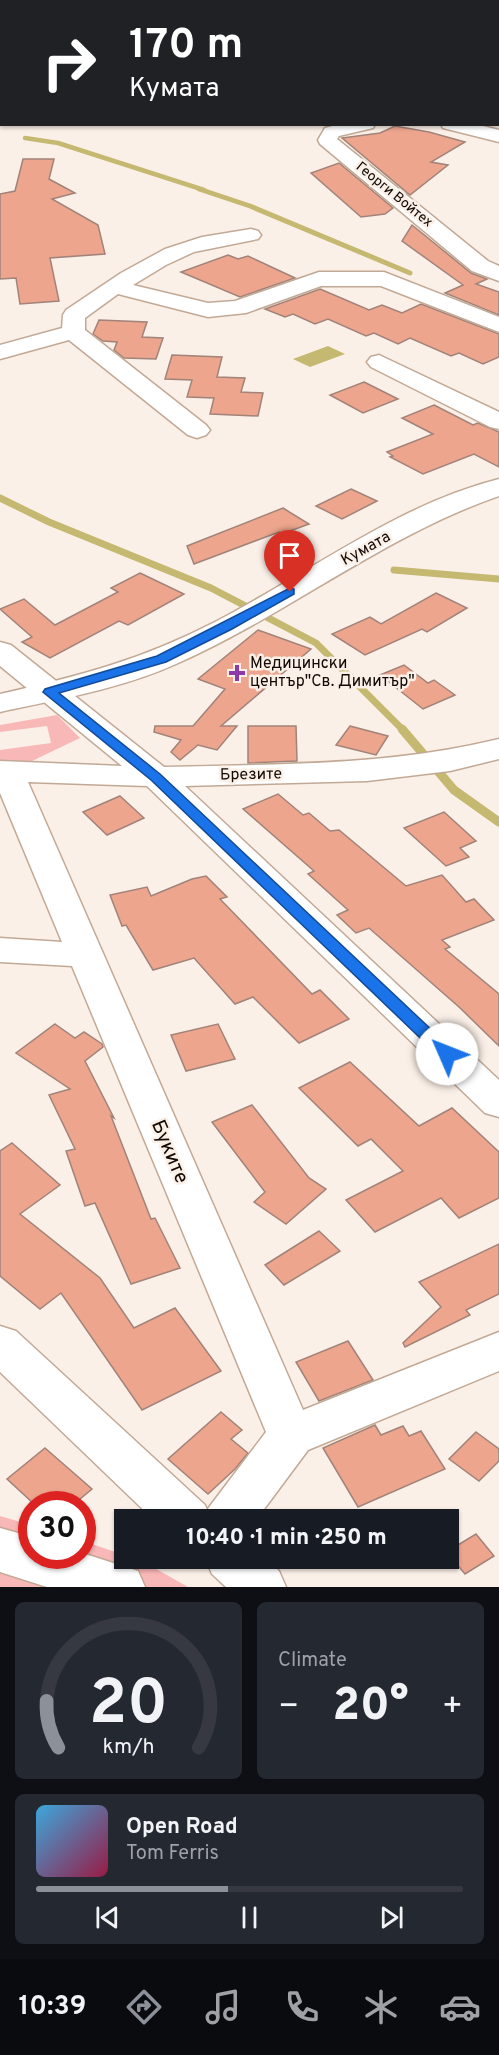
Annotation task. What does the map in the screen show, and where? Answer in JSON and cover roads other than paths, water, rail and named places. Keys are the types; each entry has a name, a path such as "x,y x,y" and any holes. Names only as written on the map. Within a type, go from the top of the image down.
{"street":[{"name":"Георги Войтех","path":"358,126 332,132 327,140 480,266 499,274"},
{"path":"458,126 499,136"},
{"path":"73,332 74,315 173,254 188,248 251,235"},
{"path":"119,288 208,310 238,308 319,279 384,279 499,324"},
{"path":"0,352 73,332"},
{"path":"73,332 197,430"},
{"path":"379,362 499,422"},
{"name":"Кумата","path":"0,703 50,692 162,659 228,627 386,537 470,496 499,487"},
{"path":"0,651 156,777 499,1103"},
{"name":"Брезите","path":"3,771 156,777 357,771 435,764 499,749"},
{"name":"Буките","path":"3,771 291,1436"},
{"path":"0,950 84,955"},
{"path":"0,1344 176,1509"},
{"path":"235,1509 291,1436 499,1351"},
{"path":"0,1550 120,1587"}],"waterway":[{"path":"25,138 58,143 204,190"},
{"path":"199,189 250,206 410,273"},
{"path":"0,498 49,522 211,588 316,643 402,729"},
{"path":"394,570 499,579"},
{"path":"402,729 454,790 499,822"}],"place":[{"name":"Медицински център\"Св. Димитър\"","path":"237,673"}]}
